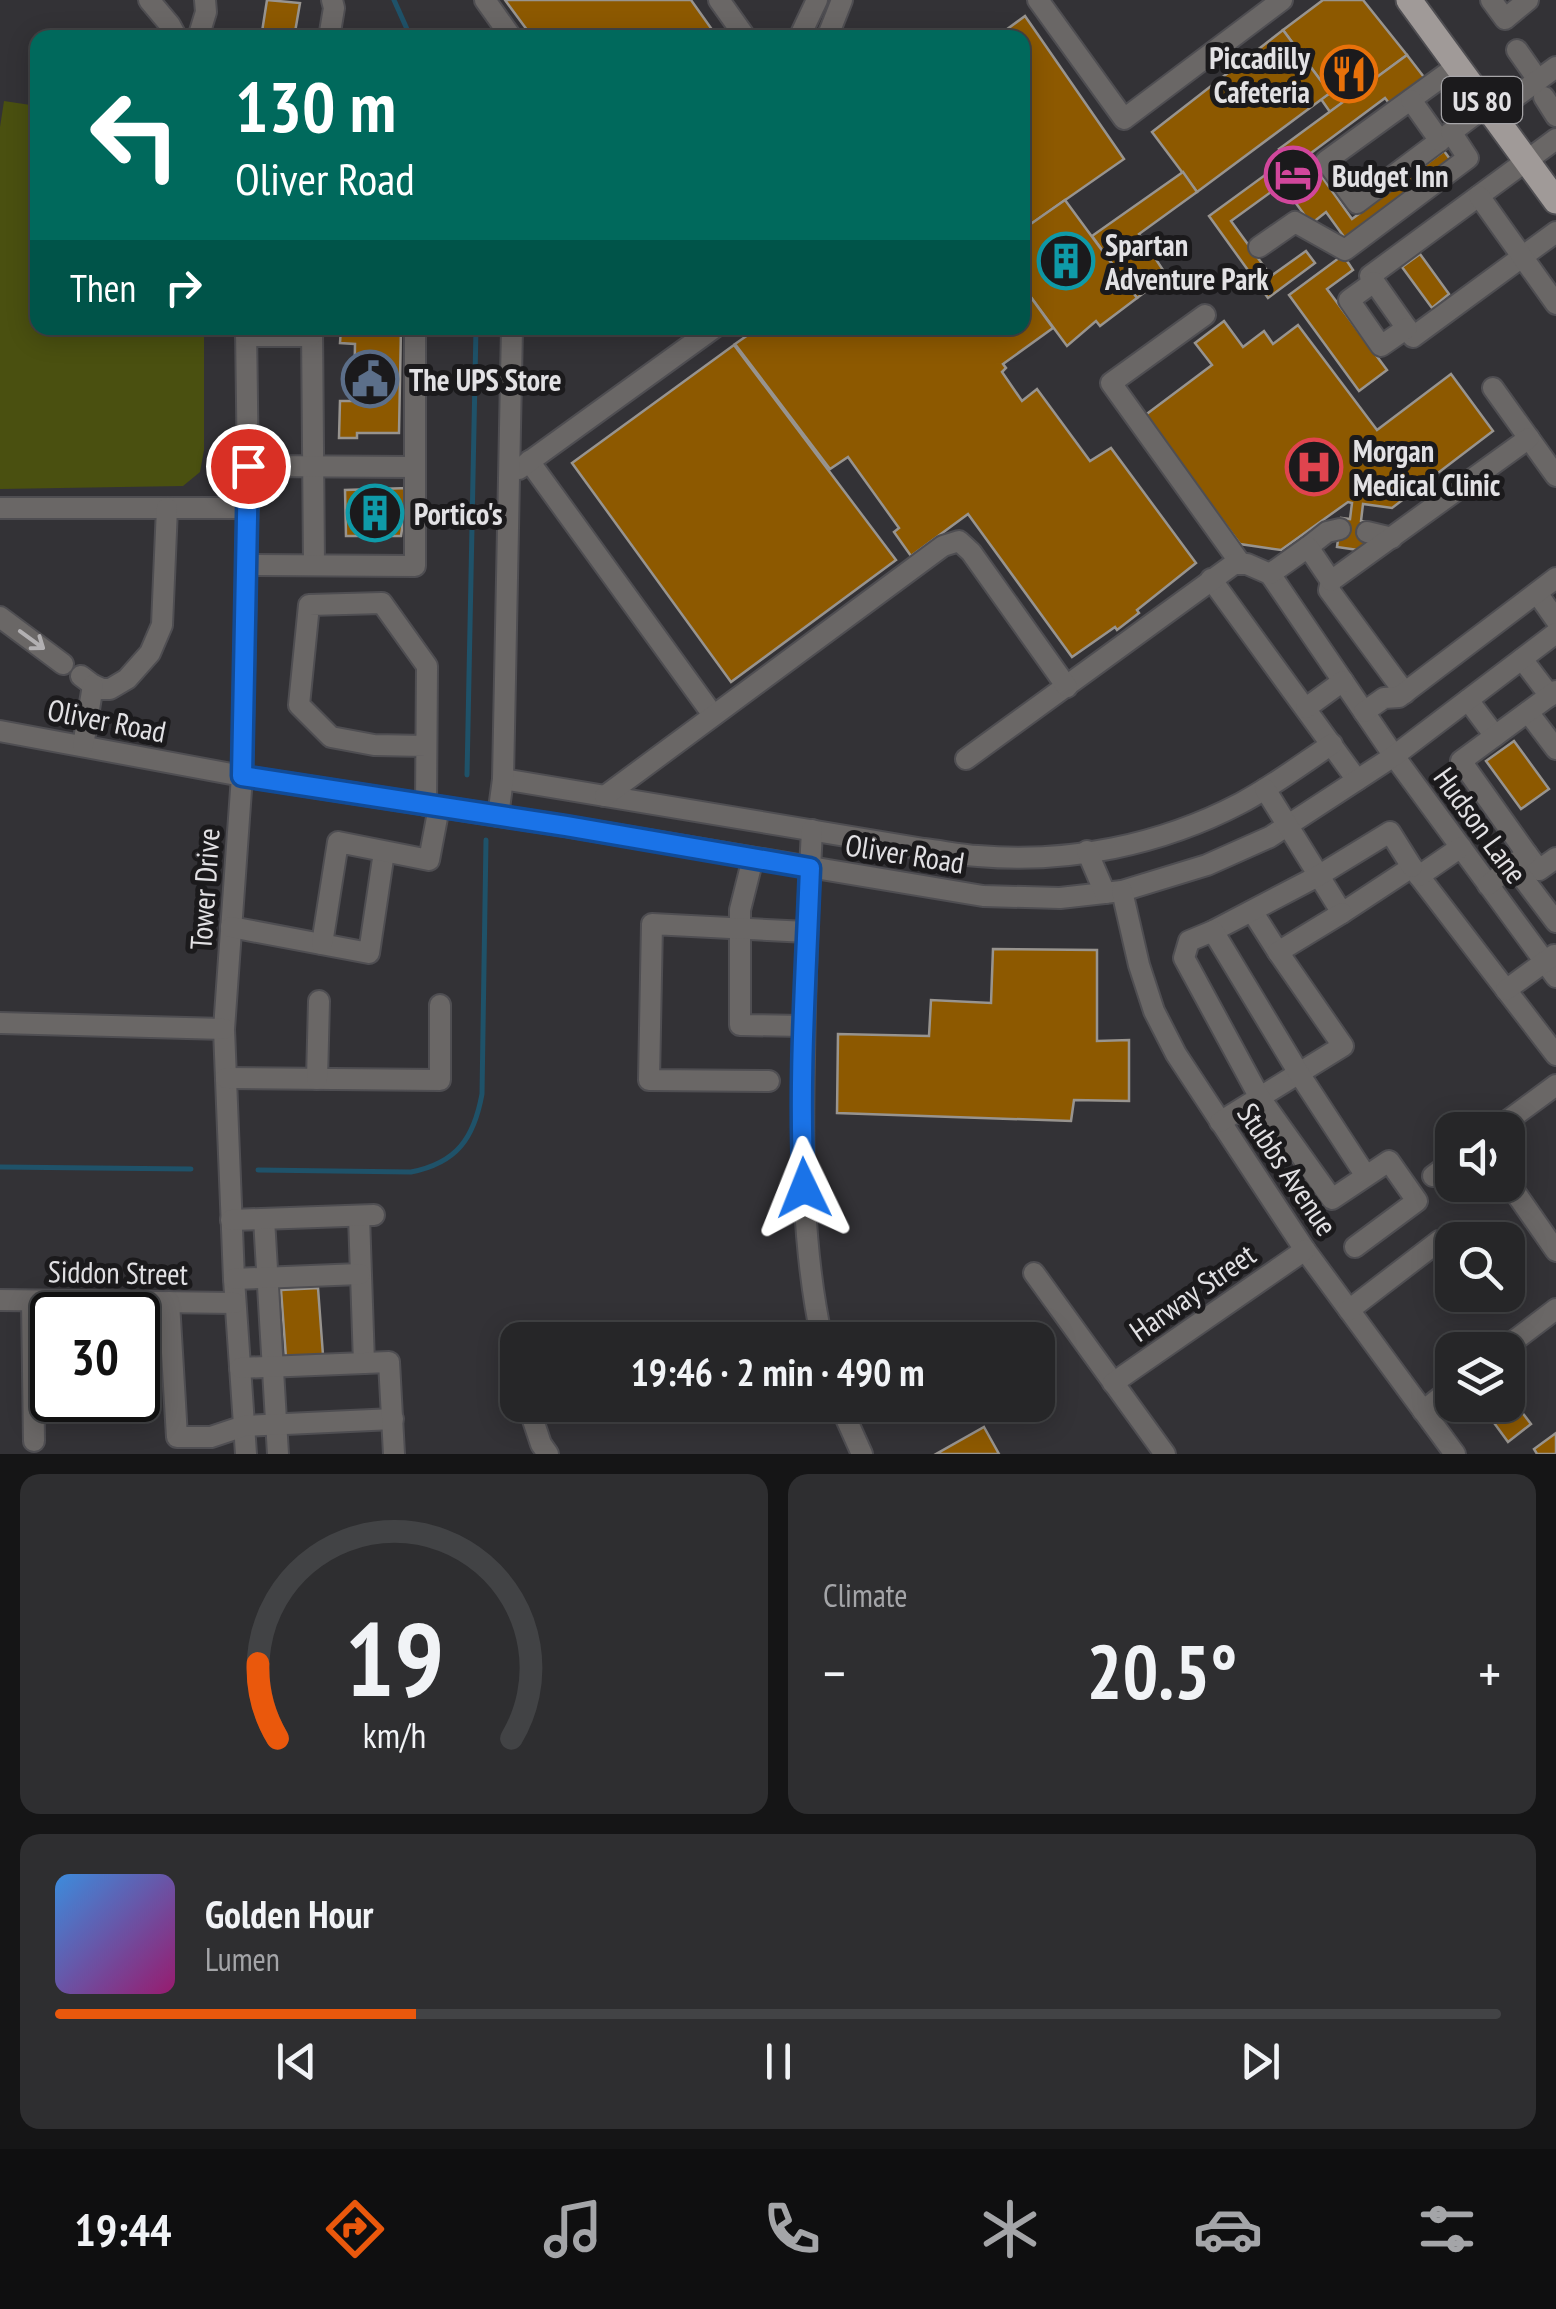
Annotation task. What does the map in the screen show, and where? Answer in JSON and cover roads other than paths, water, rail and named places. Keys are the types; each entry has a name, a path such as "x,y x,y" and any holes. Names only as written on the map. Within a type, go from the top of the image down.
{"main road":[{"name":"US 80","path":"1408,0 1554,194"}],"street":[{"path":"200,30 205,0"},
{"path":"331,30 332,0"},
{"path":"485,0 506,30"},
{"path":"719,0 740,30"},
{"path":"804,30 817,0"},
{"path":"835,30 842,0"},
{"path":"1038,0 1124,118 1282,0"},
{"path":"1491,0 1505,19 1528,0"},
{"path":"159,3 172,30"},
{"path":"1517,50 1546,81 1556,116"},
{"path":"1457,66 1326,161 1356,203 1445,137 1546,81"},
{"path":"1260,247 1295,222 1345,250 1468,158 1411,100"},
{"path":"1556,139 1370,276 1413,336 1556,232"},
{"path":"1479,196 1555,300"},
{"path":"1374,282 1348,300 1381,346 1407,328"},
{"path":"1205,315 1111,382 1241,564"},
{"name":"Tower Drive","path":"246,335 248,508 242,776 224,1029 235,1304 246,1454"},
{"path":"311,335 314,566"},
{"path":"246,565 414,566 415,335"},
{"path":"498,816 512,335"},
{"path":"509,476 704,335"},
{"path":"1493,388 1556,476"},
{"path":"1405,693 1329,590 1331,581 1529,438"},
{"path":"529,461 713,715"},
{"path":"248,466 414,466"},
{"path":"0,508 248,508"},
{"path":"0,617 102,689 127,679 150,653 162,626 168,508"},
{"path":"966,760 1234,564 1247,564 1270,574 1327,532 1340,529"},
{"path":"1367,532 1392,538"},
{"path":"605,796 944,546 958,541 971,552 1067,687"},
{"path":"1308,548 1331,581"},
{"name":"Hudson Lane","path":"1270,574 1394,756 1488,885 1552,964"},
{"path":"1212,578 1357,780"},
{"path":"1364,712 1384,698 1405,693 1556,578"},
{"path":"1537,593 1556,620"},
{"path":"322,944 338,842 429,860 433,806 426,746 427,666 382,603 309,605 298,706 331,737 426,746"},
{"name":"Oliver Road","path":"0,731 242,776 983,896 1060,898 1114,892 1207,865 1270,837 1394,756 1556,633"},
{"path":"1522,659 1554,693 1461,761 1556,922"},
{"path":"79,675 84,746"},
{"path":"1306,708 1342,681"},
{"path":"1468,700 1496,736"},
{"path":"1528,712 1556,749"},
{"path":"502,779 979,856 1032,857 1127,846 1177,832 1265,789 1332,744"},
{"path":"1265,789 1342,914"},
{"path":"812,830 802,1151 808,1262 819,1322"},
{"path":"1355,1247 1417,1201 1388,1161 1332,1200 1260,1098 1184,958 1189,941 1318,876 1390,832 1415,871 1556,1055"},
{"path":"1278,952 1460,847"},
{"name":"Stubbs Avenue","path":"1087,851 1114,892 1154,1012 1176,1054 1304,1250 1455,1454"},
{"path":"232,927 368,953 384,852"},
{"path":"752,858 740,910 740,1025 804,1026"},
{"path":"1520,860 1540,870 1556,858"},
{"path":"1488,885 1520,860"},
{"path":"1220,1122 1344,1046 1252,911"},
{"path":"769,1081 649,1080 652,924 807,932"},
{"path":"1213,931 1366,1176"},
{"path":"1506,990 1552,964"},
{"path":"317,1079 319,1001"},
{"path":"226,1078 440,1080 440,1004"},
{"path":"0,1023 224,1029"},
{"path":"1519,1112 1556,1085"},
{"path":"1522,1202 1556,1251"},
{"path":"231,1220 366,1216 360,1274 364,1364"},
{"path":"264,1219 278,1454"},
{"path":"1349,1310 1435,1244"},
{"name":"Harway Street","path":"1114,1383 1304,1250"},
{"path":"1034,1273 1165,1454"},
{"path":"234,1279 360,1274"},
{"name":"Siddon Street","path":"0,1300 30,1300"},
{"name":"Siddon Street","path":"160,1302 235,1304"},
{"path":"169,1302 177,1437 211,1437 244,1426 392,1419"},
{"path":"1525,1333 1556,1309"},
{"path":"240,1368 389,1362 394,1454"},
{"path":"1423,1411 1435,1401"},
{"path":"34,1422 34,1441"},
{"path":"534,1422 548,1454"},
{"path":"848,1422 862,1454"}],"waterway":[{"path":"394,0 407,30"},
{"path":"467,775 476,335"},
{"path":"258,1170 411,1172 452,1155 468,1136 482,1094 486,840"},
{"path":"0,1167 191,1169"}],"place":[{"name":"Piccadilly Cafeteria","path":"1349,74"},
{"name":"Budget Inn","path":"1293,175"},
{"name":"Spartan Adventure Park","path":"1066,261"},
{"name":"The UPS Store","path":"370,379"},
{"name":"Morgan Medical Clinic","path":"1314,467"},
{"name":"Portico's","path":"375,513"}]}
